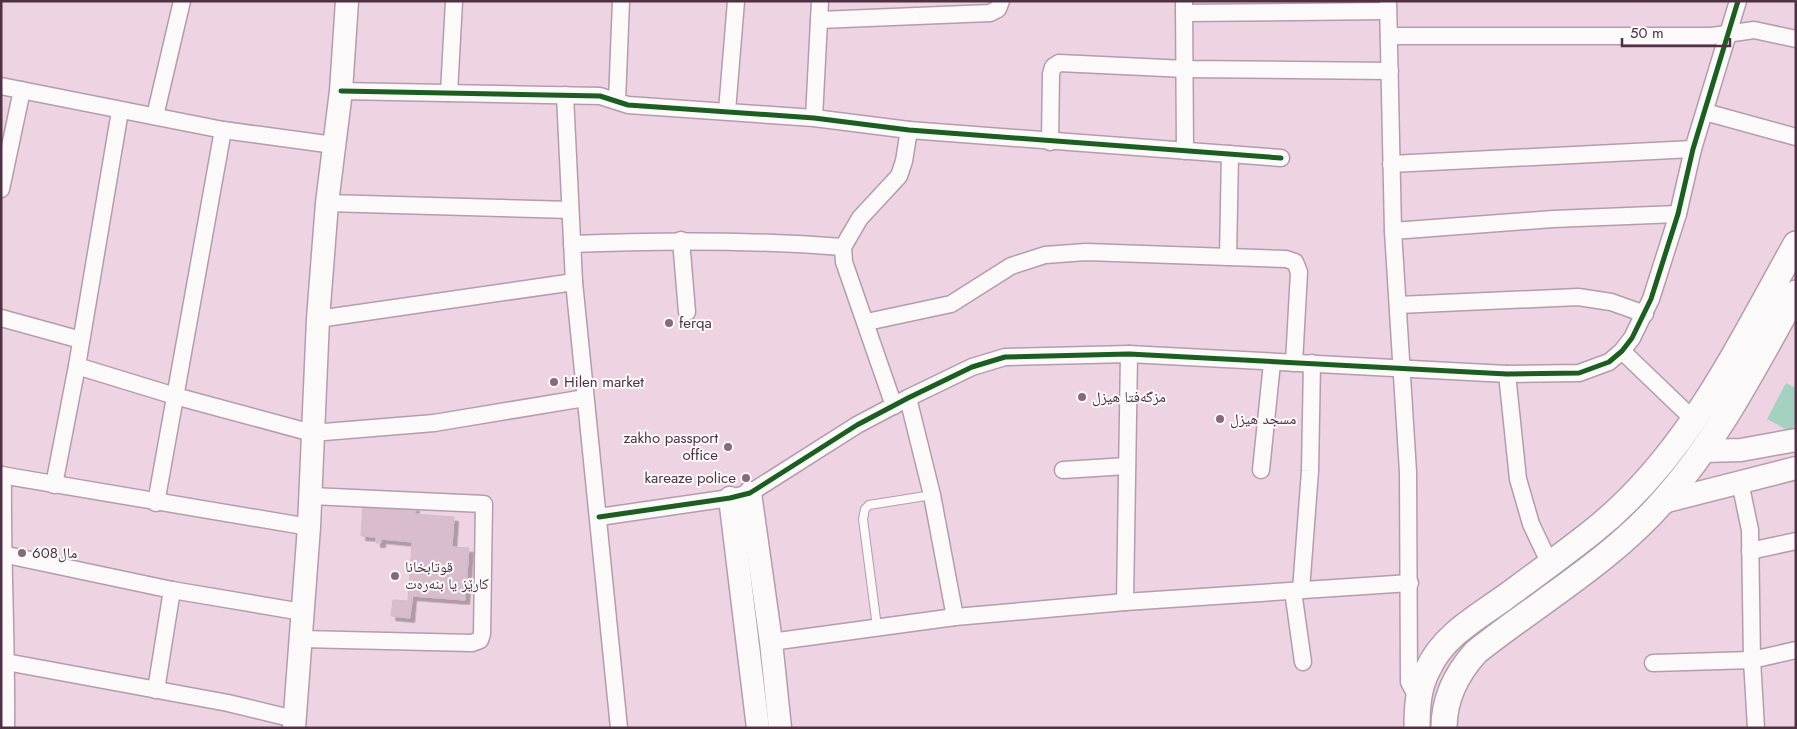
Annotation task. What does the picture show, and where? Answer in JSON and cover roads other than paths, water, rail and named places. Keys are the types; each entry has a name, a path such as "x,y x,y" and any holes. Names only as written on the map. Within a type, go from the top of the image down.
{"main road":[{"path":"1417,728 1418,699 1428,668 1438,651 1450,638 1592,532 1635,494 1694,421 1796,244"},
{"path":"1444,728 1450,692 1464,664 1476,652 1594,566 1663,502 1719,429 1796,293"}],"street":[{"path":"155,116 182,1"},
{"path":"6,662 156,690 294,723 311,496 318,319 327,203 341,91 347,1"},
{"path":"449,93 454,1"},
{"path":"617,101 621,1"},
{"path":"727,111 736,1"},
{"path":"814,118 820,1"},
{"path":"819,20 895,9 990,13 998,8 1001,1"},
{"path":"599,517 740,496 857,426 908,398 972,367 1005,356 1129,354 1507,374 1579,373 1609,362 1622,351 1632,338 1645,314 1678,214 1693,149 1738,1"},
{"path":"1185,151 1186,70 1184,7 1388,6 1393,231 1408,472 1410,583 1408,682 1418,699"},
{"path":"1389,36 1712,36 1754,30 1796,39"},
{"path":"1050,142 1051,74 1056,65 1063,63 1186,70 1390,71"},
{"path":"1,86 223,130 334,145"},
{"path":"1,189 22,90"},
{"path":"341,91 600,96 628,105 814,118 909,130 1050,142 1280,158"},
{"path":"565,94 574,282 619,728"},
{"path":"54,485 77,366 120,111"},
{"path":"1704,112 1796,137"},
{"path":"156,503 223,130"},
{"path":"894,406 844,262 843,247 860,218 899,176 904,161 909,130"},
{"path":"1391,164 1693,149"},
{"path":"1228,257 1230,154"},
{"path":"327,203 570,210"},
{"path":"1393,231 1554,219 1678,214"},
{"path":"572,244 682,240 766,242 843,247"},
{"path":"682,240 686,312"},
{"path":"866,322 951,304 1011,266 1045,255 1086,252 1291,260 1298,266 1294,363"},
{"path":"318,319 574,282"},
{"path":"1398,305 1578,297 1611,302 1645,314"},
{"path":"1,318 81,340"},
{"path":"1622,351 1694,421"},
{"path":"1125,602 1129,354"},
{"path":"1261,470 1272,363"},
{"path":"1303,662 1297,590 1310,471 1312,363"},
{"path":"77,366 175,396 312,433 434,422 585,398"},
{"path":"1507,374 1518,479 1531,524 1550,564"},
{"path":"908,398 932,495 955,617"},
{"path":"1703,451 1741,450 1796,440"},
{"path":"1063,470 1127,466"},
{"path":"1663,502 1796,468"},
{"path":"6,728 2,475 156,503 309,527"},
{"path":"1740,482 1750,530 1752,660 1756,728"},
{"path":"301,639 472,643 480,640 482,634 484,504 311,496"},
{"path":"740,496 771,642 780,728"},
{"path":"740,496 758,728"},
{"path":"1750,551 1796,541"},
{"path":"2,554 172,590 302,612"},
{"path":"771,642 955,617 1125,602 1410,583"},
{"path":"156,690 172,590"},
{"path":"1653,664 1752,660 1796,650"}],"lane":[{"path":"877,628 863,519 865,509 869,505 932,495"}],"place":[{"name":"ferqa","path":"669,323"},
{"name":"Hilen market","path":"554,382"},
{"name":"مزگەفتا هیزل","path":"1082,397"},
{"name":"مسجد هيزل","path":"1220,419"},
{"name":"zakho passport office","path":"728,447"},
{"name":"kareaze police","path":"746,478"},
{"name":"مال608","path":"22,553"},
{"name":"قوتابخانا کارێز یا بنەرەت","path":"395,576"}]}
